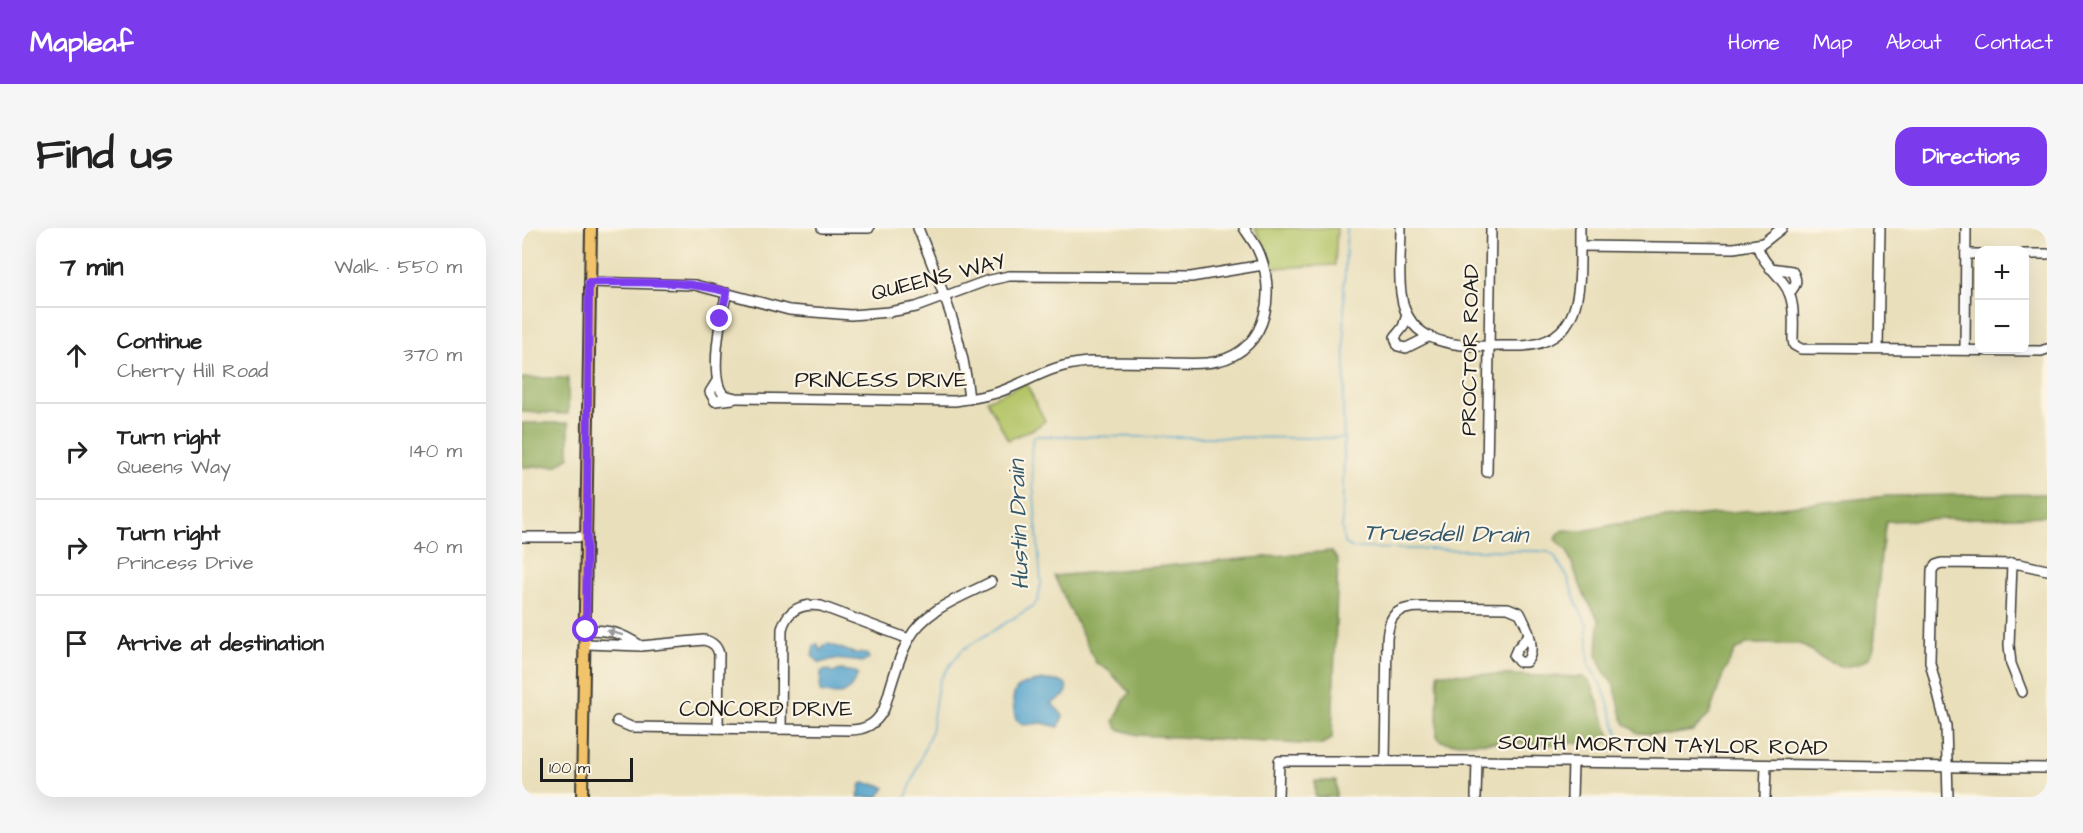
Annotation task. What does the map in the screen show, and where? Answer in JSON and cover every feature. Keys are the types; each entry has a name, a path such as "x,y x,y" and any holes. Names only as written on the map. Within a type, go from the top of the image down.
{"main road":[{"path":"582,797 591,228"}],"street":[{"path":"822,228 869,228"},
{"path":"918,228 962,347 969,399"},
{"name":"PRINCESS DRIVE","path":"727,292 719,329 717,381 724,395 736,398 969,399 997,392 1045,370 1072,363 1204,363 1230,357 1251,341 1264,321 1267,295 1263,265 1256,246 1244,228"},
{"path":"1401,228 1400,288 1402,303 1407,315 1428,337 1450,345 1535,345 1550,339 1564,328 1573,314 1578,298 1580,228"},
{"name":"PROCTOR ROAD","path":"1487,472 1491,228"},
{"path":"1580,246 1734,248 1757,244 1772,237 1782,228"},
{"path":"1878,349 1880,228"},
{"path":"1965,350 1966,228"},
{"path":"1757,244 1763,259 1790,293 1793,306 1793,340 1798,348 2042,351 2047,349"},
{"path":"1966,254 1975,254"},
{"path":"2029,254 2047,254"},
{"name":"QUEENS WAY","path":"589,282 684,284 727,292 789,310 851,315 902,310 986,281 1009,276 1191,277 1263,265"},
{"path":"1407,315 1403,327 1395,337 1398,346 1406,348 1428,337"},
{"path":"522,537 587,537"},
{"path":"1948,797 1946,726 1930,662 1932,570 1942,563 2012,563 2047,570"},
{"path":"2012,563 2009,645 2011,664 2022,692"},
{"name":"CONCORD DRIVE","path":"617,720 631,727 856,730 869,726 875,722 884,709 909,639 928,616 949,598 992,582"},
{"path":"781,729 782,629 786,618 793,611 807,605 821,606 909,639"},
{"path":"1385,761 1386,639 1388,626 1394,613 1413,607 1508,608 1520,613 1529,635"},
{"path":"586,630 619,633 640,646"},
{"path":"586,644 640,646 704,640 715,645 719,654 718,728"},
{"name":"SOUTH MORTON TAYLOR ROAD","path":"1278,797 1279,761 1477,761 2047,768"},
{"path":"1476,797 1477,761"},
{"path":"1572,797 1573,763"},
{"path":"1765,797 1766,765"}],"green space":[{"path":"1255,228 1337,228 1335,265 1271,268 1266,250"},
{"path":"522,378 568,378 568,414 522,412"},
{"path":"1026,383 1045,421 1008,440 987,400"},
{"path":"522,423 569,423 569,457 556,466 522,467"},
{"path":"2047,494 2047,516 1886,521 1881,553 1874,647 1870,657 1859,664 1844,667 1829,662 1800,644 1746,644 1736,650 1724,672 1709,715 1693,731 1668,735 1638,733 1624,723 1614,685 1603,670 1597,656 1599,620 1584,595 1567,551 1556,540 1558,534 1564,530 1583,531 1617,524 1887,496"},
{"path":"1331,551 1338,560 1332,739 1320,745 1138,735 1118,729 1114,722 1124,700 1130,693 1108,670 1096,663 1054,576"},
{"path":"1438,673 1584,677 1591,683 1609,733 1609,741 1539,745 1441,741 1437,736"},
{"path":"1315,781 1336,781 1336,797 1315,797"}],"water":[{"path":"816,644 820,650 824,645 829,644 854,653 867,654 869,658 864,662 834,659 820,663 812,656"},
{"path":"829,670 833,673 840,670 858,674 852,686 844,693 820,692 821,673"},
{"path":"1045,680 1066,684 1067,691 1064,696 1052,703 1063,716 1059,727 1042,723 1023,725 1016,720 1014,710 1013,701 1016,690 1027,683"},
{"path":"863,783 880,785 885,788 878,797 858,797"}],"waterway":[{"name":"Truesdell Drain","path":"1347,228 1344,288 1345,388 1342,527 1344,543 1353,548 1537,551 1548,552 1554,556 1568,578 1577,605 1587,624 1589,665 1604,691 1621,742"},
{"name":"Hustin Drain","path":"906,797 931,732 939,682 945,672 962,650 1033,606 1038,600 1041,583 1031,457 1034,436 1342,438"}],"route":[{"path":"586,630 589,282 684,284 727,292 720,319"}]}
